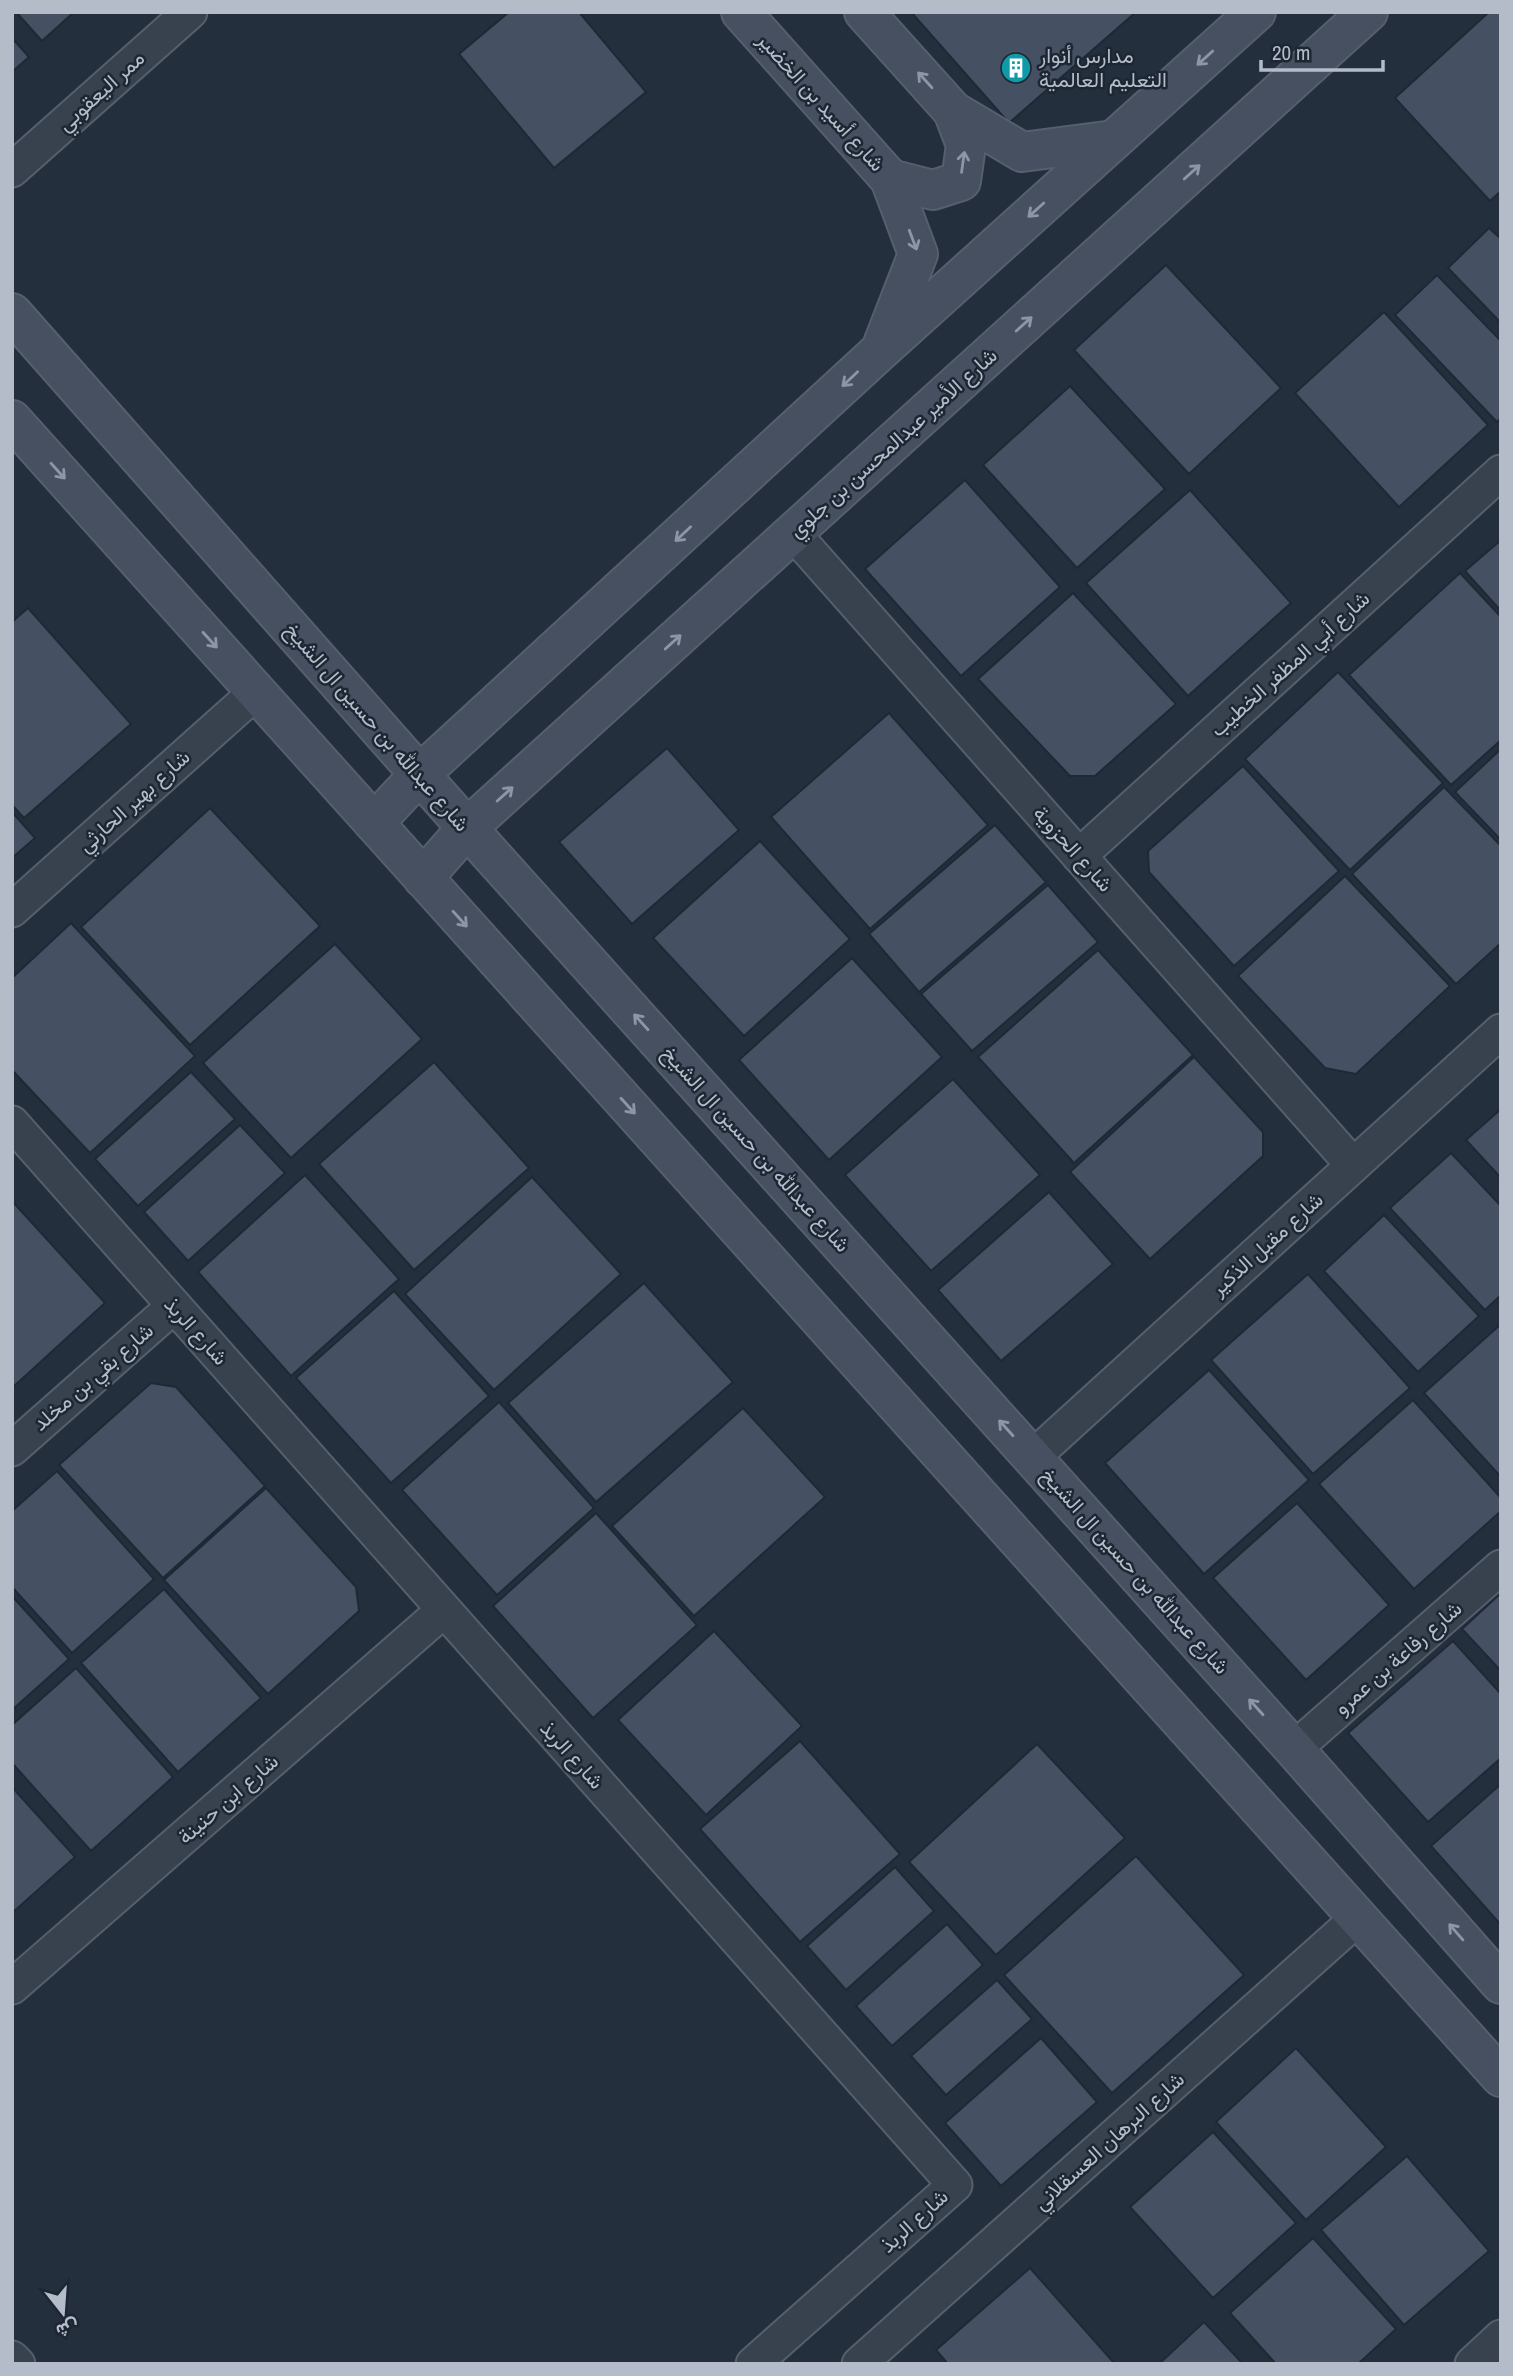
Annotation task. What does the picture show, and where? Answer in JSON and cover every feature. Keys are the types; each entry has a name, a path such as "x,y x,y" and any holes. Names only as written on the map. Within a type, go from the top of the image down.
{"street":[{"name":"ممر اليعقوبي","path":"12,170 190,12"},
{"name":"شارع أسيد بن الخضير","path":"741,12 890,179 918,254 880,351"},
{"path":"864,12 953,111 1022,152 1114,140"},
{"path":"374,823 419,775 880,351 1256,12"},
{"name":"شارع الأمير عبدالمحسن بن جلوي","path":"423,878 467,828 1368,12"},
{"path":"890,179 933,190 961,181 966,145 953,111"},
{"name":"شارع عبدالله بن حسين ال الشيخ","path":"12,313 419,775 1033,1457 1501,1983"},
{"path":"12,420 1501,2077"},
{"name":"شارع أبي المظفر الخطيب","path":"1079,856 1501,472"},
{"name":"شارع الحزوية","path":"793,533 1353,1166"},
{"name":"شارع بهير الحارثي","path":"12,910 256,692"},
{"name":"شارع مقبل الذكير","path":"1033,1457 1501,1031"},
{"name":"شارع الربذ","path":"12,1122 955,2185 754,2364"},
{"name":"شارع بقي بن مخلد","path":"12,1449 174,1306"},
{"name":"شارع رفاعة بن عمرو","path":"1294,1749 1501,1567"},
{"name":"شارع ابن حنينة","path":"12,1987 444,1610"},
{"name":"شارع البرهان العسقلاني","path":"859,2364 1358,1918"},
{"path":"1472,2364 1501,2337"},
{"path":"12,2358 18,2364"}],"building":[{"path":"16,12 74,12 42,41"},
{"path":"509,12 579,12 646,92 554,168 459,54"},
{"name":"مدارس أنوار التعليم العالمية","path":"911,12 1136,12 1009,123"},
{"path":"1489,12 1501,12 1501,191 1490,201 1395,98"},
{"path":"12,38 29,57 12,72"},
{"path":"1489,228 1501,239 1501,323 1448,268"},
{"path":"1166,265 1281,388 1189,474 1074,350"},
{"path":"1437,275 1501,341 1501,418 1497,422 1395,315"},
{"path":"1384,312 1488,425 1399,507 1295,393"},
{"path":"1070,386 1165,489 1077,568 983,465"},
{"path":"965,480 1060,587 961,676 865,569"},
{"path":"1190,490 1291,603 1188,696 1086,583"},
{"path":"1501,540 1501,611 1465,571"},
{"path":"1460,573 1501,617 1501,740 1451,785 1349,675"},
{"path":"1073,593 1176,704 1095,776 1070,776 978,679"},
{"path":"28,608 131,724 24,818 12,805 12,622"},
{"path":"1338,672 1443,783 1350,870 1245,759"},
{"path":"889,713 988,825 870,929 771,817"},
{"path":"667,748 739,830 632,924 559,842"},
{"path":"1501,749 1501,840 1455,792"},
{"path":"1243,766 1339,871 1234,966 1149,872 1148,851"},
{"path":"1444,787 1501,846 1501,943 1456,984 1352,874"},
{"path":"210,808 320,926 190,1045 81,927"},
{"path":"12,812 35,838 12,858"},
{"path":"995,825 1046,882 919,992 869,934"},
{"path":"760,841 850,939 744,1036 653,938"},
{"path":"1345,876 1450,986 1356,1074 1325,1068 1238,976"},
{"path":"1048,885 1098,942 972,1051 921,994"},
{"path":"71,923 195,1056 90,1153 12,1070 12,978"},
{"path":"335,944 422,1039 291,1158 203,1063"},
{"path":"1098,950 1193,1055 1074,1163 978,1057"},
{"path":"852,958 942,1057 829,1160 739,1060"},
{"path":"1194,1057 1263,1132 1263,1156 1150,1259 1070,1172"},
{"path":"434,1062 529,1168 414,1270 319,1164"},
{"path":"191,1072 235,1119 138,1206 95,1159"},
{"path":"953,1079 1040,1175 931,1271 845,1175"},
{"path":"1501,1109 1501,1178 1466,1140"},
{"path":"240,1125 285,1173 188,1261 144,1212"},
{"path":"1451,1153 1501,1206 1501,1295 1485,1310 1390,1208"},
{"path":"305,1175 399,1279 291,1376 198,1272"},
{"path":"532,1177 621,1274 494,1390 405,1294"},
{"path":"1049,1192 1113,1264 1001,1361 938,1290"},
{"path":"12,1201 105,1303 12,1388"},
{"path":"1384,1215 1479,1316 1418,1372 1324,1271"},
{"path":"1308,1274 1410,1388 1313,1474 1211,1360"},
{"path":"644,1283 733,1382 596,1502 508,1403"},
{"path":"394,1291 489,1396 391,1483 296,1378"},
{"path":"1501,1324 1501,1477 1424,1393"},
{"path":"1209,1370 1309,1480 1204,1574 1105,1463"},
{"path":"151,1383 176,1387 265,1486 163,1578 59,1465"},
{"path":"1413,1400 1501,1498 1501,1511 1414,1589 1319,1484"},
{"path":"499,1402 594,1508 497,1595 402,1490"},
{"path":"743,1408 825,1497 694,1616 612,1526"},
{"path":"57,1471 154,1579 72,1653 12,1587 12,1511"},
{"path":"266,1488 356,1587 359,1611 268,1694 164,1580"},
{"path":"1297,1503 1389,1605 1306,1680 1213,1578"},
{"path":"596,1513 697,1625 593,1718 493,1606"},
{"path":"164,1589 261,1698 178,1772 81,1663"},
{"path":"1501,1593 1501,1671 1462,1629"},
{"path":"12,1596 69,1659 12,1710"},
{"path":"714,1631 802,1726 706,1815 618,1720"},
{"path":"1453,1641 1501,1694 1501,1758 1428,1822 1348,1733"},
{"path":"76,1668 173,1777 91,1851 12,1763 12,1725"},
{"path":"800,1741 900,1854 800,1942 700,1829"},
{"path":"1037,1744 1125,1838 996,1955 909,1862"},
{"path":"1501,1784 1501,1925 1431,1846"},
{"path":"12,1787 75,1857 12,1913"},
{"path":"1136,1856 1244,1975 1112,2093 1004,1975"},
{"path":"895,1867 934,1911 846,1990 807,1946"},
{"path":"947,1924 983,1965 892,2046 856,2006"},
{"path":"997,1980 1032,2019 946,2095 911,2056"},
{"path":"1041,2038 1097,2102 1001,2186 945,2123"},
{"path":"1296,2048 1386,2147 1306,2220 1216,2122"},
{"path":"1213,2132 1296,2223 1213,2298 1130,2207"},
{"path":"1407,2156 1489,2251 1404,2325 1321,2230"},
{"path":"1313,2238 1396,2329 1358,2364 1276,2364 1230,2313"},
{"path":"1030,2268 1115,2364 948,2364 936,2350"},
{"path":"1204,2322 1243,2364 1159,2364"}],"place":[{"name":"مدارس أنوار التعليم العالمية","path":"1016,68"}]}
